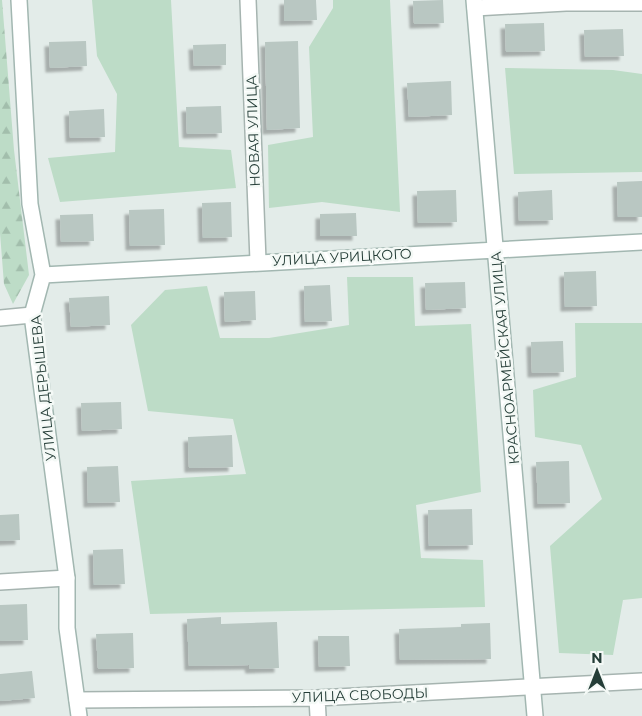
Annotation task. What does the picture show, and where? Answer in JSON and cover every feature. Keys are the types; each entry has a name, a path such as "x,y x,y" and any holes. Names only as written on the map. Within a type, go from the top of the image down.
{"street":[{"name":"УЛИЦА ДЕРЫШЕВА","path":"18,0 30,204 43,274 32,315 67,578 68,628 79,716"},
{"name":"НОВАЯ УЛИЦА","path":"248,0 258,261"},
{"path":"475,4 642,3"},
{"name":"КРАСНОАРМЕЙСКАЯ УЛИЦА","path":"475,4 535,716"},
{"name":"УЛИЦА УРИЦКОГО","path":"43,274 496,248 642,242"},
{"path":"0,318 32,315"},
{"path":"0,582 67,578"},
{"name":"УЛИЦА СВОБОДЫ","path":"77,700 317,698 642,681"},
{"path":"317,698 318,716"}],"green space":[{"path":"0,0 2,0 14,150 29,275 13,304 4,284 0,233"},
{"path":"92,0 171,0 179,147 231,150 236,188 60,202 48,158 115,152 117,94 97,56"},
{"path":"333,0 390,0 400,212 322,202 269,208 268,145 313,137 309,47 333,8"},
{"path":"505,68 613,70 642,74 642,172 514,174"},
{"path":"347,277 413,277 415,326 471,324 481,492 416,505 421,558 483,560 485,607 150,614 131,481 246,474 233,419 148,411 131,325 165,290 207,286 220,338 269,338 349,325"},
{"path":"575,323 642,323 642,598 623,600 613,655 559,653 550,546 602,499 581,445 535,437 533,390 576,377"}],"building":[{"path":"284,0 316,0 317,20 284,21"},
{"path":"443,0 444,23 414,24 413,1"},
{"path":"544,23 545,51 506,52 505,24"},
{"path":"623,29 624,56 585,57 584,30"},
{"path":"86,41 87,66 50,68 49,42"},
{"path":"298,41 300,128 267,130 265,42"},
{"path":"226,44 226,65 194,66 193,45"},
{"path":"451,81 452,115 409,117 407,83"},
{"path":"221,106 222,133 187,134 186,107"},
{"path":"104,109 105,137 70,138 69,111"},
{"path":"642,181 642,217 618,217 617,182"},
{"path":"456,190 457,222 418,223 417,191"},
{"path":"552,190 553,220 519,221 518,192"},
{"path":"231,202 232,237 203,238 202,203"},
{"path":"164,209 165,245 130,246 129,210"},
{"path":"356,213 357,236 320,236 320,214"},
{"path":"93,214 94,241 61,242 60,215"},
{"path":"596,271 597,306 565,307 564,272"},
{"path":"465,282 466,308 426,310 425,283"},
{"path":"330,285 332,321 305,322 304,286"},
{"path":"255,291 256,320 225,322 224,292"},
{"path":"109,296 110,325 71,327 69,298"},
{"path":"563,341 564,372 532,373 531,342"},
{"path":"121,402 122,429 82,431 81,403"},
{"path":"232,435 233,467 189,468 188,437"},
{"path":"569,461 570,503 538,504 536,462"},
{"path":"118,466 120,502 88,503 87,467"},
{"path":"472,509 473,545 429,546 428,510"},
{"path":"19,514 20,540 0,541 0,515"},
{"path":"123,549 125,584 94,585 93,550"},
{"path":"27,604 28,640 0,641 0,605"},
{"path":"221,617 221,624 277,622 279,668 250,669 249,665 189,666 187,619"},
{"path":"490,623 491,659 400,660 399,629 461,627 461,624"},
{"path":"133,633 134,668 98,669 96,634"},
{"path":"318,636 349,636 350,666 319,667"},
{"path":"32,671 35,698 0,701 0,674"}]}
